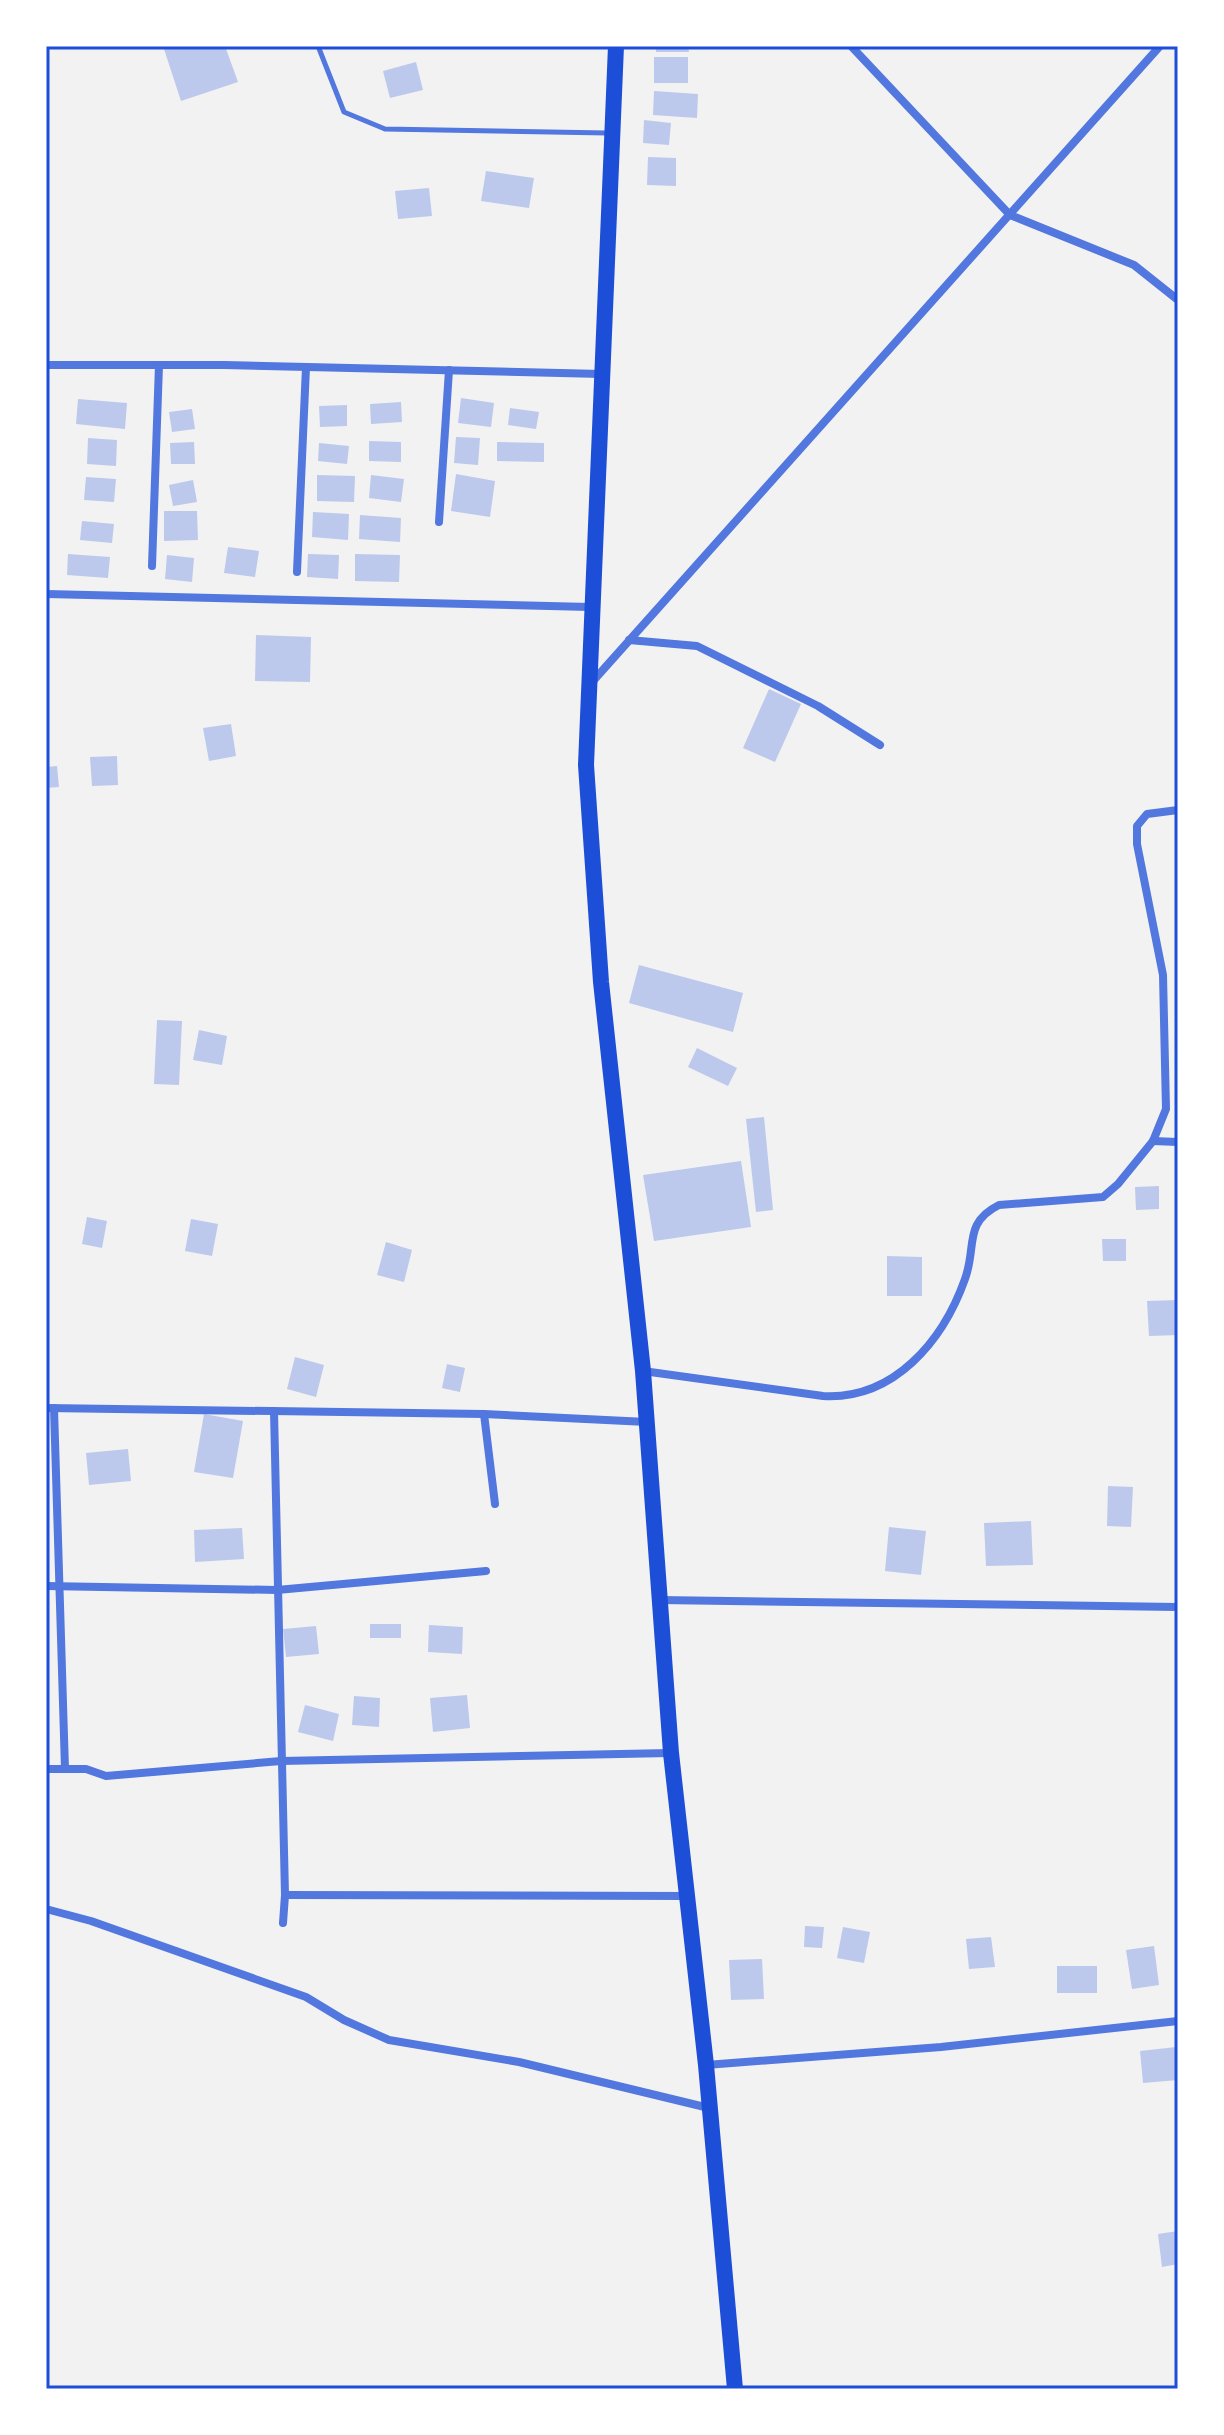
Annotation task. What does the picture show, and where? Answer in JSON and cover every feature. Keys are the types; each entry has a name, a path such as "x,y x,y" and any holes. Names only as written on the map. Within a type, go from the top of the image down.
{"highway":[{"path":"616,46 590,607 586,765 601,982 643,1371 671,1753 706,2065 735,2389"}],"street":[{"path":"851,46 1010,215 1134,265 1178,300"},
{"path":"589,684 1160,46"},
{"path":"46,365 602,374"},
{"path":"152,566 159,365"},
{"path":"297,572 306,367"},
{"path":"439,522 449,370"},
{"path":"46,594 590,607"},
{"path":"629,640 697,646 818,706 880,745"},
{"path":"643,1371 823,1396 845,1397 875,1388 914,1363 929,1349 965,1278 975,1222 986,1211 999,1205 1103,1197 1118,1184 1153,1141 1166,1109 1163,975 1137,826 1147,814 1178,810"},
{"path":"1153,1141 1178,1142"},
{"path":"65,1769 50,1408 484,1414 647,1422"},
{"path":"274,1411 285,1895 283,1923"},
{"path":"484,1414 495,1504"},
{"path":"46,1586 277,1590 486,1571"},
{"path":"658,1600 1178,1607"},
{"path":"46,1769 86,1769 106,1776 281,1761 671,1753"},
{"path":"285,1895 688,1896"},
{"path":"46,1909 91,1921 306,1997 344,2020 389,2040 519,2062 709,2108"},
{"path":"706,2065 941,2047 1178,2021"}],"lane":[{"path":"318,46 344,112 385,129 612,133"}],"building":[{"path":"163,46 225,46 238,82 181,101"},
{"path":"656,46 688,46 689,52 656,52"},
{"path":"654,57 688,57 688,83 654,83"},
{"path":"416,62 423,90 390,98 383,71"},
{"path":"654,91 698,94 697,118 653,115"},
{"path":"644,120 671,123 669,145 643,143"},
{"path":"648,157 676,158 676,186 647,185"},
{"path":"486,171 534,178 529,208 481,201"},
{"path":"429,188 432,216 398,219 395,191"},
{"path":"461,398 494,403 491,427 458,423"},
{"path":"78,399 127,403 125,429 76,424"},
{"path":"401,402 402,422 371,424 370,404"},
{"path":"347,405 347,426 320,427 319,406"},
{"path":"510,408 539,412 536,429 508,425"},
{"path":"192,409 195,429 172,432 169,412"},
{"path":"456,437 480,438 478,465 454,463"},
{"path":"88,438 117,440 116,466 87,464"},
{"path":"369,441 401,442 401,462 369,461"},
{"path":"194,442 195,464 171,464 170,443"},
{"path":"497,442 544,443 544,462 497,461"},
{"path":"319,443 349,446 347,464 318,461"},
{"path":"456,474 495,481 490,517 451,511"},
{"path":"317,475 355,476 354,502 317,501"},
{"path":"371,475 404,479 401,502 369,498"},
{"path":"86,477 116,479 114,502 84,500"},
{"path":"193,480 197,502 173,506 169,485"},
{"path":"164,511 197,511 198,540 164,541"},
{"path":"313,512 349,514 348,540 312,537"},
{"path":"360,515 401,518 400,542 359,539"},
{"path":"82,521 114,524 112,543 80,540"},
{"path":"228,547 259,551 255,577 224,573"},
{"path":"68,554 110,557 108,578 67,575"},
{"path":"308,554 339,555 338,579 307,577"},
{"path":"355,554 400,555 399,582 355,581"},
{"path":"167,555 194,558 192,582 165,579"},
{"path":"256,635 311,637 310,682 255,681"},
{"path":"769,689 801,704 775,762 743,748"},
{"path":"231,724 236,756 209,761 203,728"},
{"path":"117,756 118,785 92,786 90,757"},
{"path":"57,766 59,787 46,788 46,767"},
{"path":"639,965 743,993 733,1032 629,1003"},
{"path":"157,1020 182,1021 179,1085 154,1084"},
{"path":"199,1030 227,1036 222,1065 193,1060"},
{"path":"697,1048 737,1068 728,1086 688,1067"},
{"path":"764,1117 773,1210 756,1212 746,1119"},
{"path":"741,1161 751,1227 654,1241 643,1175"},
{"path":"1159,1186 1159,1209 1136,1210 1135,1187"},
{"path":"87,1217 107,1221 102,1248 82,1244"},
{"path":"191,1219 218,1224 212,1256 185,1251"},
{"path":"1102,1239 1126,1239 1126,1261 1103,1261"},
{"path":"386,1242 412,1250 404,1282 377,1275"},
{"path":"887,1256 922,1257 922,1296 887,1296"},
{"path":"1178,1300 1178,1335 1149,1336 1147,1301"},
{"path":"295,1357 324,1365 316,1397 287,1389"},
{"path":"447,1364 465,1368 460,1392 442,1388"},
{"path":"204,1414 243,1421 233,1478 194,1472"},
{"path":"128,1449 131,1481 89,1485 86,1453"},
{"path":"1108,1486 1133,1487 1131,1527 1107,1526"},
{"path":"1031,1521 1033,1565 986,1566 984,1523"},
{"path":"889,1527 926,1531 921,1575 885,1571"},
{"path":"242,1528 244,1559 195,1562 194,1530"},
{"path":"370,1624 401,1624 401,1638 370,1638"},
{"path":"429,1625 463,1627 462,1654 428,1652"},
{"path":"316,1626 319,1654 286,1657 283,1629"},
{"path":"467,1695 470,1728 433,1732 430,1698"},
{"path":"354,1696 380,1698 379,1727 352,1725"},
{"path":"305,1705 339,1714 333,1741 298,1732"},
{"path":"805,1926 824,1927 822,1948 804,1947"},
{"path":"843,1927 870,1932 864,1963 837,1958"},
{"path":"991,1937 995,1967 969,1969 966,1939"},
{"path":"1154,1946 1159,1985 1132,1989 1126,1950"},
{"path":"762,1959 764,1999 731,2000 729,1960"},
{"path":"1057,1966 1097,1966 1097,1993 1057,1993"},
{"path":"1176,2047 1178,2080 1143,2083 1140,2051"},
{"path":"1178,2231 1178,2264 1162,2267 1158,2234"}]}
